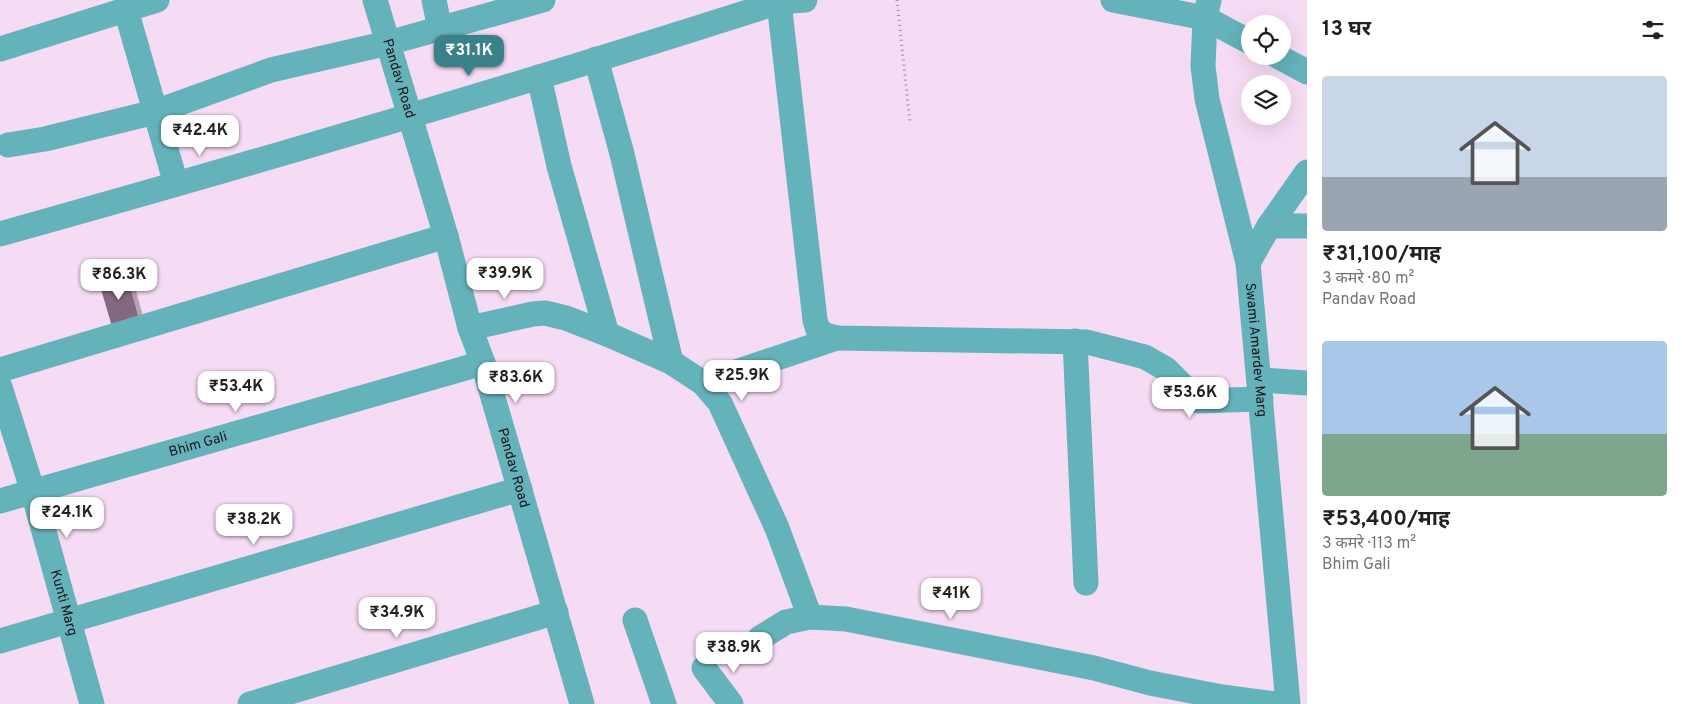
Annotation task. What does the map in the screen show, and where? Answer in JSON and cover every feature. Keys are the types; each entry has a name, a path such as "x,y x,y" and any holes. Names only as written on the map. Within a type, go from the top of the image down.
{"street":[{"path":"0,49 157,0"},
{"name":"Pandav Road","path":"375,0 446,236 470,328 483,362 582,704"},
{"path":"434,0 440,29"},
{"path":"8,145 155,112 271,70 440,29 543,0"},
{"path":"0,234 539,77 769,3 805,0"},
{"path":"1113,0 1207,9 1241,35"},
{"path":"769,3 818,330 826,335 837,338 1087,342 1145,357 1166,369 1198,401 1260,389 1307,383"},
{"name":"Swami Amardev Marg","path":"1207,9 1203,66 1207,99 1248,263 1288,704"},
{"path":"126,10 176,184"},
{"path":"596,59 622,154 671,362"},
{"path":"1291,64 1307,72"},
{"path":"539,77 560,166 608,334"},
{"path":"1248,263 1269,226 1307,172"},
{"path":"1269,226 1307,226"},
{"path":"0,370 446,236"},
{"path":"470,328 545,313 566,318 608,334 671,362 703,382 720,402 777,528 810,617"},
{"path":"703,382 837,338"},
{"path":"1076,341 1086,583"},
{"name":"Bhim Gali","path":"0,501 483,362"},
{"name":"Kunti Marg","path":"0,387 33,492 92,704"},
{"path":"0,641 520,489"},
{"path":"250,704 556,612"},
{"path":"760,638 786,622 810,617 846,619 1094,668 1159,685 1222,697 1276,704"},
{"path":"635,620 664,704"},
{"path":"704,668 731,704"},
{"path":"1295,704 1307,701"}],"path":[{"path":"897,0 910,123"}],"building":[{"path":"126,271 140,323 113,330 98,279"}]}
